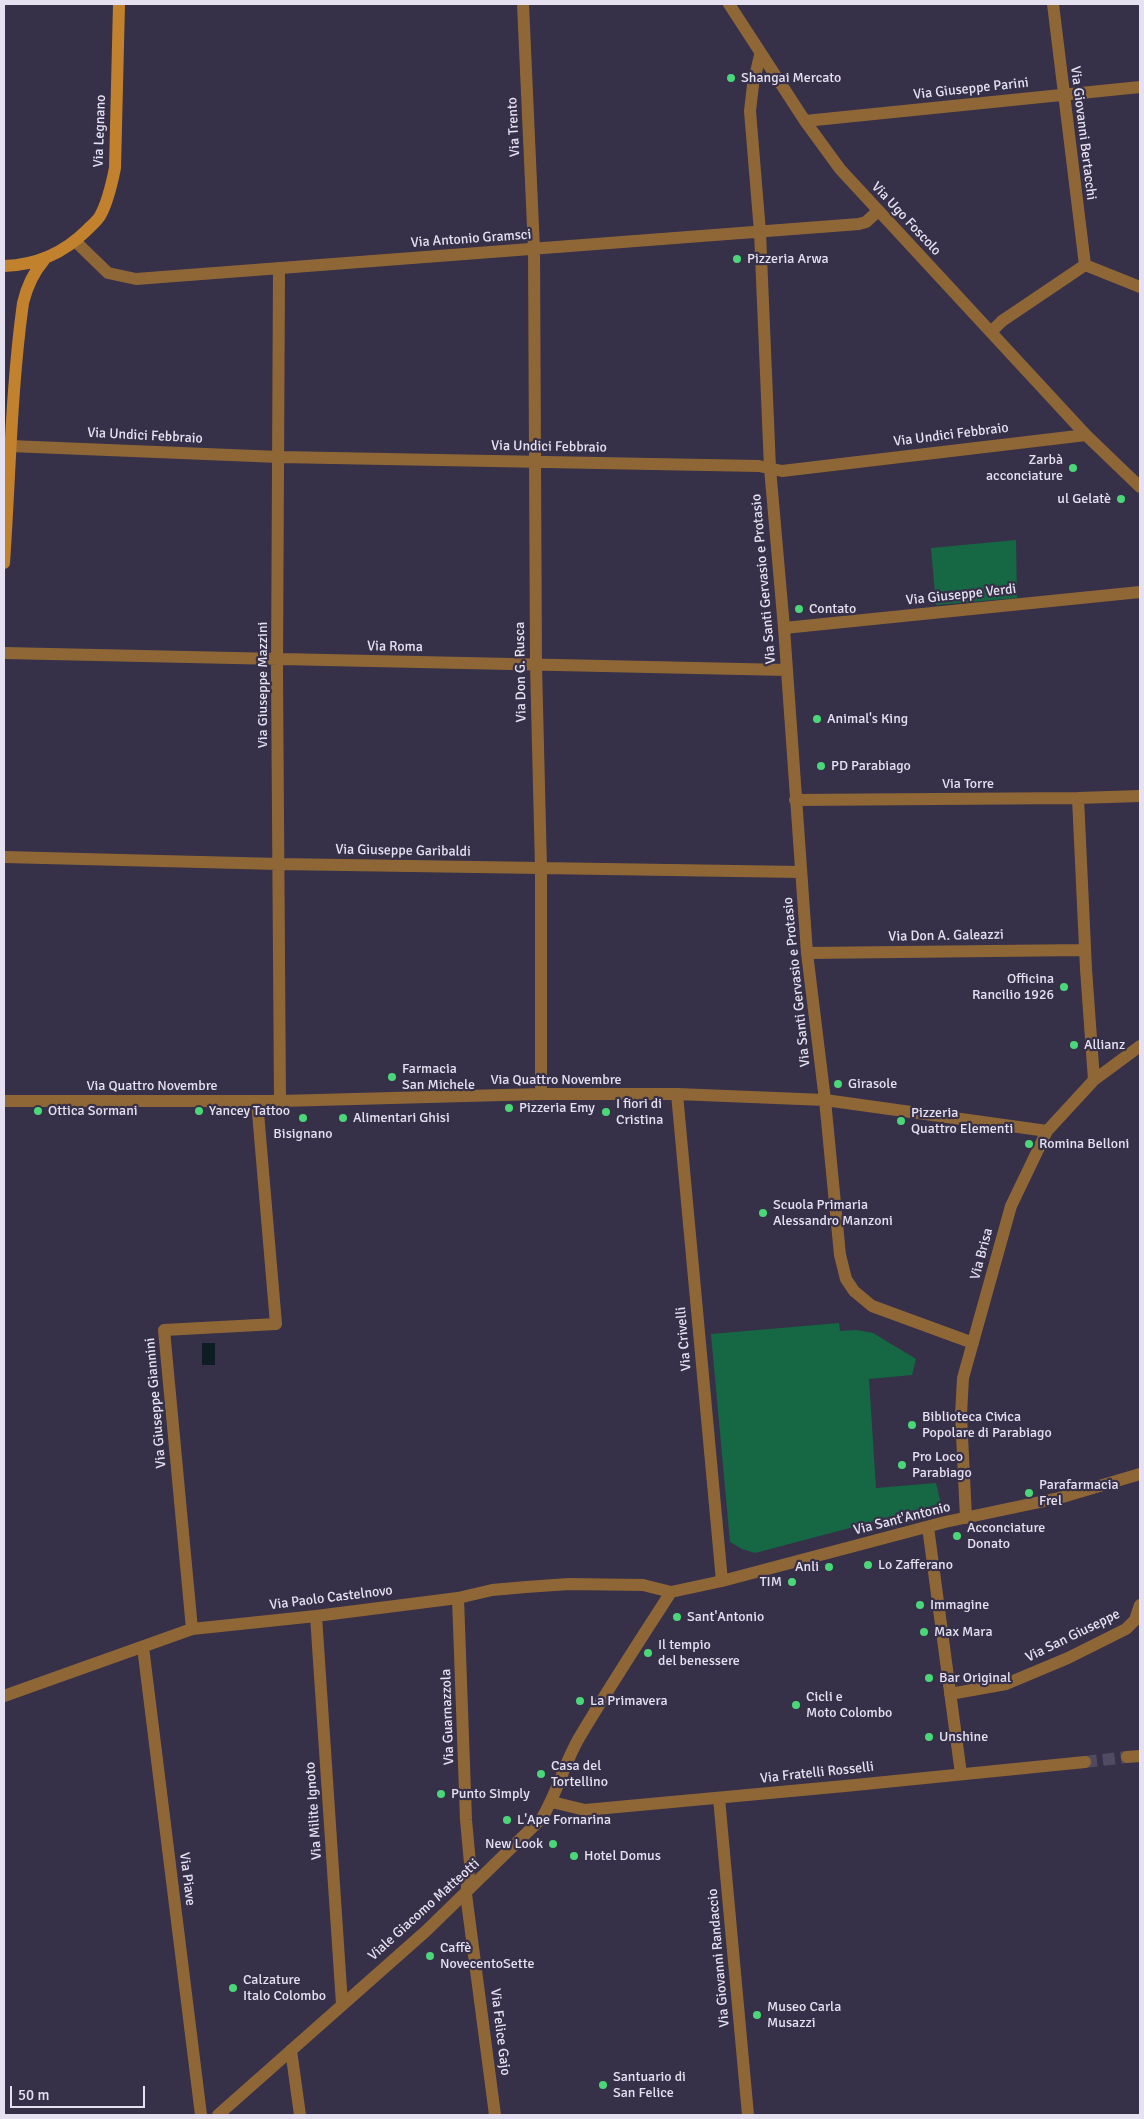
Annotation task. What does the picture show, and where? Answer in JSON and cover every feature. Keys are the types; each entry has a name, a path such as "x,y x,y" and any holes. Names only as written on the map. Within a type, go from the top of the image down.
{"street":[{"name":"Via Legnano","path":"44,260 75,241 100,217 112,184 119,4"},
{"name":"Via Trento","path":"523,4 534,249"},
{"name":"Via Ugo Foscolo","path":"729,4 805,121 840,169 878,212 992,331 1086,435 1140,487"},
{"name":"Via Giovanni Bertacchi","path":"1053,4 1086,265"},
{"name":"Via Santi Gervasio e Protasio","path":"760,54 753,85 750,111 760,232 770,468 784,628 807,953 825,1100 840,1255 846,1279 854,1291 872,1306 973,1343"},
{"name":"Via Giuseppe Parini","path":"805,121 1140,87"},
{"name":"Via Antonio Gramsci","path":"75,241 108,273 136,279 860,224 866,222 878,212"},
{"name":"Via Don G. Rusca","path":"534,249 536,665 541,868 541,1094"},
{"path":"4,266 16,266 44,260"},
{"path":"4,563 10,446 22,303 34,273 44,260"},
{"path":"992,331 1002,321 1086,265 1140,287"},
{"name":"Via Giuseppe Mazzini","path":"279,268 278,864 280,1101"},
{"name":"Via Undici Febbraio","path":"10,446 279,458 759,466 782,471 1086,435"},
{"name":"Via Giuseppe Verdi","path":"784,628 1140,592"},
{"name":"Via Roma","path":"4,654 787,670"},
{"name":"Via Torre","path":"795,800 1140,796"},
{"path":"1078,798 1085,950 1094,1080"},
{"name":"Via Giuseppe Garibaldi","path":"4,857 278,864 801,872"},
{"name":"Via Don A. Galeazzi","path":"807,953 1085,950"},
{"name":"Via Brisa","path":"966,1518 961,1415 963,1378 1010,1206 1047,1131 1094,1080 1140,1046"},
{"name":"Via Quattro Novembre","path":"4,1100 280,1101 541,1094 677,1094 825,1100 1047,1131"},
{"name":"Via Crivelli","path":"677,1094 722,1581"},
{"name":"Via Giuseppe Giannini","path":"192,1629 164,1330 276,1324 257,1101"},
{"name":"Via Sant'Antonio","path":"671,1592 722,1581 928,1527 1059,1498 1140,1474"},
{"path":"928,1527 961,1774"},
{"name":"Via Paolo Castelnovo","path":"4,1696 120,1653 143,1647 192,1629 316,1616 458,1598 492,1590 526,1587 569,1584 643,1585 671,1592"},
{"name":"Viale Giacomo Matteotti","path":"218,2115 466,1894 542,1818 552,1802 578,1739 671,1592"},
{"name":"Via Guarnazzola","path":"458,1598 466,1820 470,1863 466,1894"},
{"name":"Via San Giuseppe","path":"950,1694 1006,1684 1068,1658 1126,1629 1135,1620 1140,1605"},
{"name":"Via Milite Ignoto","path":"316,1616 342,2004"},
{"name":"Via Piave","path":"143,1647 201,2115"},
{"name":"Via Fratelli Rosselli","path":"552,1802 585,1810 1085,1762"},
{"name":"Via Giovanni Randaccio","path":"720,1798 748,2115"},
{"name":"Via Felice Gajo","path":"466,1894 496,2115"},
{"path":"291,2050 300,2115"}],"green space":[{"path":"1016,540 1017,598 936,605 931,548"},
{"path":"839,1323 840,1331 856,1330 873,1333 916,1359 912,1375 869,1379 876,1488 936,1483 941,1504 755,1553 742,1549 730,1542 711,1334"}],"shaded area":[{"path":"202,1343 215,1343 215,1365 202,1365"}],"tunnel":[{"path":"1085,1762 1127,1757"}],"place":[{"name":"Shangai Mercato","path":"731,78"},
{"name":"Pizzeria Arwa","path":"737,259"},
{"name":"Zarbà acconciature","path":"1073,468"},
{"name":"ul Gelatè","path":"1121,499"},
{"name":"Contato","path":"799,609"},
{"name":"Animal's King","path":"817,719"},
{"name":"PD Parabiago","path":"821,766"},
{"name":"Officina Rancilio 1926","path":"1064,987"},
{"name":"Allianz","path":"1074,1045"},
{"name":"Farmacia San Michele","path":"392,1077"},
{"name":"Girasole","path":"838,1084"},
{"name":"Pizzeria Emy","path":"509,1108"},
{"name":"Ottica Sormani","path":"38,1111"},
{"name":"Yancey Tattoo","path":"199,1111"},
{"name":"I fiori di Cristina","path":"606,1112"},
{"name":"Bisignano","path":"303,1118"},
{"name":"Alimentari Ghisi","path":"343,1118"},
{"name":"Pizzeria Quattro Elementi","path":"901,1121"},
{"name":"Romina Belloni","path":"1029,1144"},
{"name":"Scuola Primaria Alessandro Manzoni","path":"763,1213"},
{"name":"Biblioteca Civica Popolare di Parabiago","path":"912,1425"},
{"name":"Pro Loco Parabiago","path":"902,1465"},
{"name":"Parafarmacia Frel","path":"1029,1493"},
{"name":"Acconciature Donato","path":"957,1536"},
{"name":"Lo Zafferano","path":"868,1565"},
{"name":"Anli","path":"829,1567"},
{"name":"TIM","path":"792,1582"},
{"name":"Immagine","path":"920,1605"},
{"name":"Sant'Antonio","path":"677,1617"},
{"name":"Max Mara","path":"924,1632"},
{"name":"Il tempio del benessere","path":"648,1653"},
{"name":"Bar Original","path":"929,1678"},
{"name":"La Primavera","path":"580,1701"},
{"name":"Cicli e Moto Colombo","path":"796,1705"},
{"name":"Unshine","path":"929,1737"},
{"name":"Casa del Tortellino","path":"541,1774"},
{"name":"Punto Simply","path":"441,1794"},
{"name":"L'Ape Fornarina","path":"507,1820"},
{"name":"New Look","path":"553,1844"},
{"name":"Hotel Domus","path":"574,1856"},
{"name":"Caffè NovecentoSette","path":"430,1956"},
{"name":"Calzature Italo Colombo","path":"233,1988"},
{"name":"Museo Carla Musazzi","path":"757,2015"},
{"name":"Santuario di San Felice","path":"603,2085"}]}
